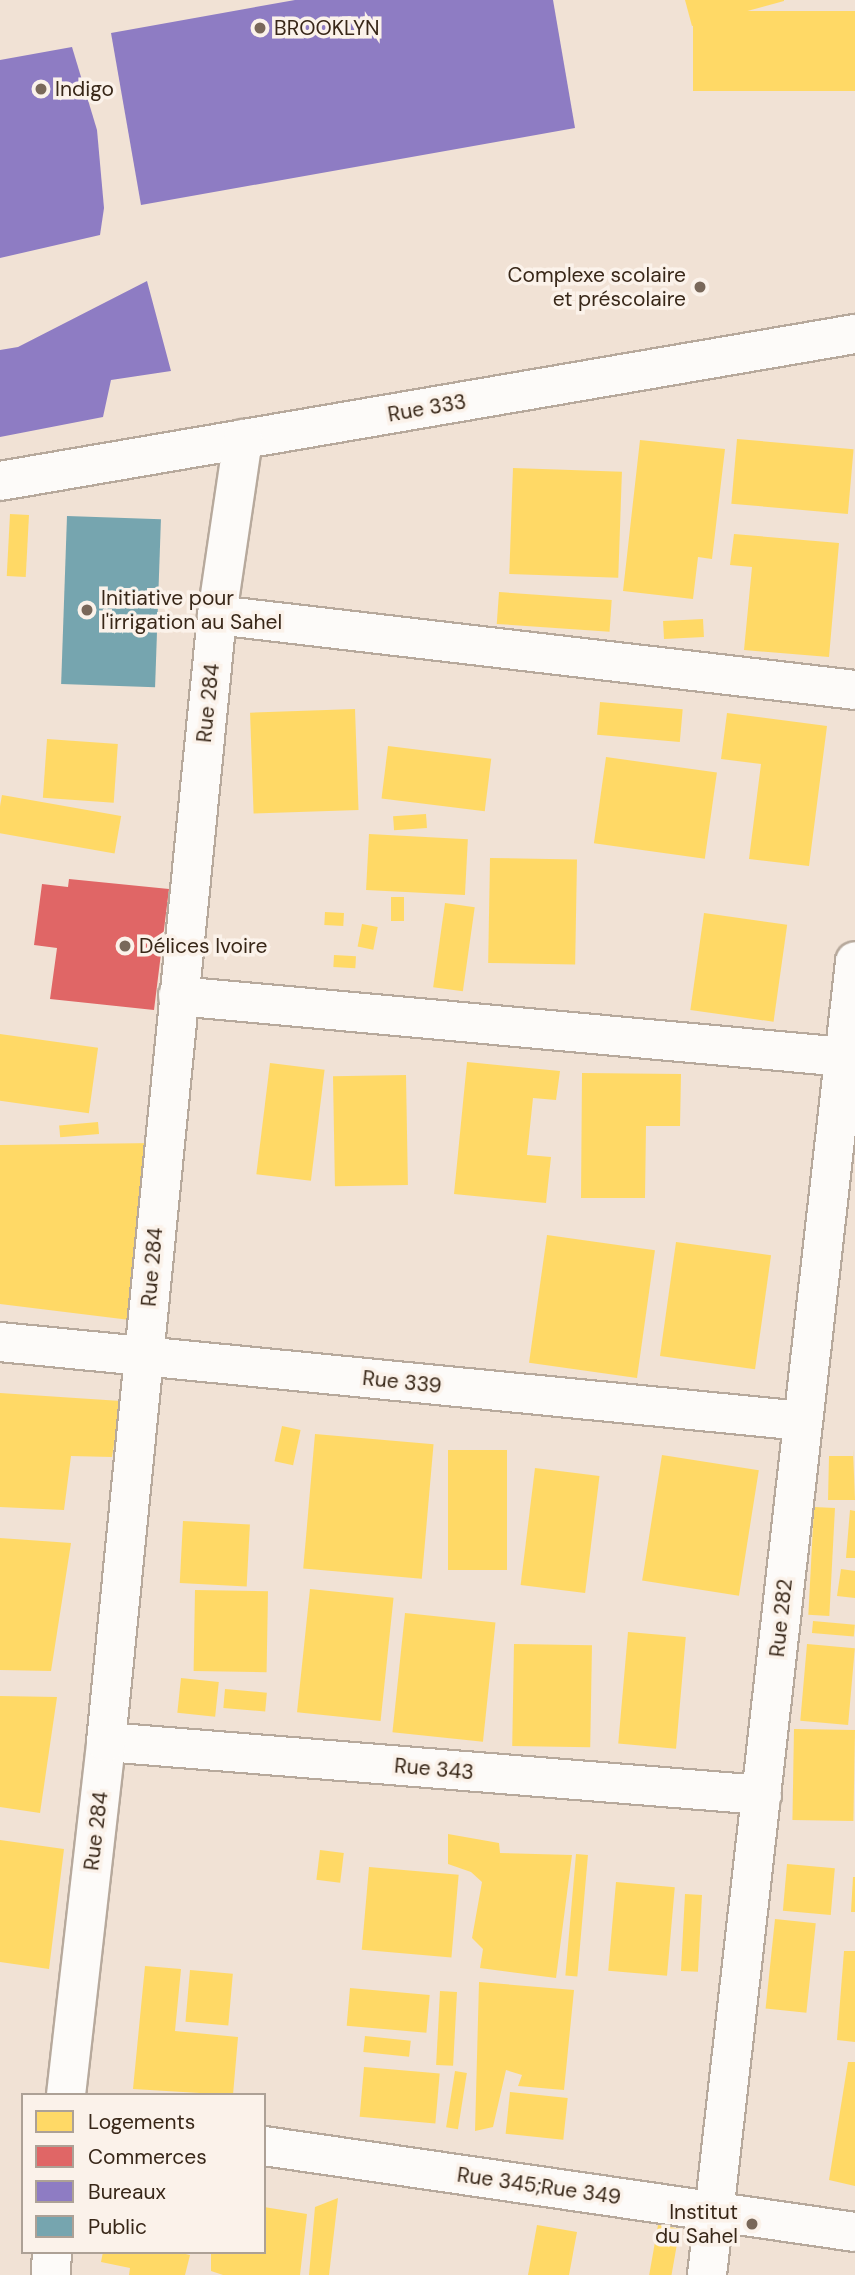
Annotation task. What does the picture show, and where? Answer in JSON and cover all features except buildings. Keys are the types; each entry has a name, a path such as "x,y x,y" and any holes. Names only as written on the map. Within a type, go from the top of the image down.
{"street":[{"name":"Rue 333","path":"0,481 855,334"},
{"name":"Rue 284","path":"66,2093 106,1742 217,615 243,439"},
{"path":"217,615 855,690"},
{"name":"Rue 282","path":"707,2275 855,961"},
{"path":"178,996 844,1057"},
{"name":"Rue 339","path":"0,1342 803,1422"},
{"name":"Rue 343","path":"106,1742 762,1795"},
{"name":"Rue 345;Rue 349","path":"266,2146 855,2232"},
{"path":"51,2275 52,2254"}],"place":[{"name":"BROOKLYN","path":"260,28"},
{"name":"Indigo","path":"41,89"},
{"name":"Complexe scolaire et préscolaire","path":"700,287"},
{"name":"Initiative pour l'irrigation au Sahel","path":"87,610"},
{"name":"Délices Ivoire","path":"125,946"},
{"name":"Institut du Sahel","path":"752,2224"}]}
